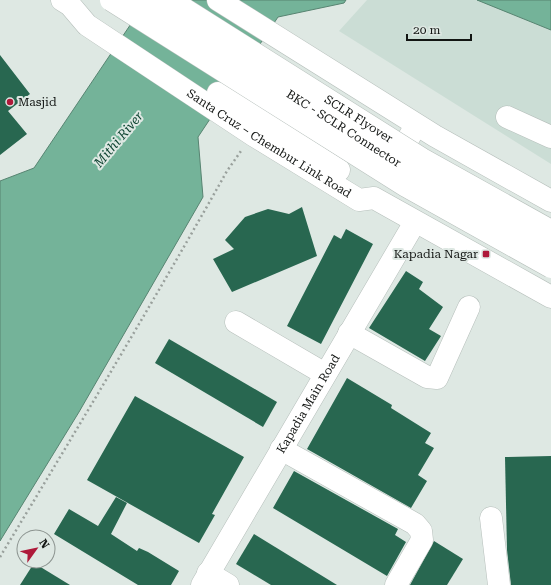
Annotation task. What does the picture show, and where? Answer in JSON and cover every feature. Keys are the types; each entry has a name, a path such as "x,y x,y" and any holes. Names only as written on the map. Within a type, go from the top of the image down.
{"main road":[{"name":"BKC - SCLR Connector","path":"141,0 414,173 551,249"},
{"name":"SCLR Flyover","path":"170,0 422,159 551,231"},
{"path":"218,0 416,125 551,201"},
{"name":"Santa Cruz – Chembur Link Road","path":"66,2 97,12 252,127 359,200 374,198 551,297"},
{"path":"97,12 551,267"},
{"path":"507,117 551,137"},
{"path":"374,198 416,125"},
{"name":"Kapadia Main Road","path":"205,579 415,222"},
{"path":"349,333 427,377 437,378 469,307"},
{"path":"236,322 325,374"},
{"path":"281,449 415,524 421,531 422,540 396,585"},
{"path":"491,518 499,585"},
{"path":"205,579 228,585"}],"path":[{"path":"0,556 43,483 74,435 252,127"}],"shaded area":[{"path":"367,0 490,0 551,22 551,164 339,31"}],"water":[{"name":"Mithi River","path":"147,0 346,0 344,3 278,17 198,137 203,197 79,412 0,541 0,181 34,168"},
{"path":"477,0 551,0 551,30"}],"building":[{"name":"Masjid","path":"0,55 30,94 8,111 27,134 0,155"},
{"path":"302,207 317,256 232,292 213,259 234,249 225,240 245,217 268,209 289,214"},
{"path":"346,229 373,244 321,344 287,326 334,235 341,239"},
{"path":"406,271 423,282 419,289 443,307 429,329 441,336 425,361 369,328"},
{"path":"169,339 277,402 263,427 155,363"},
{"path":"347,378 392,405 391,408 431,433 425,443 434,448 418,475 427,481 411,508 307,449"},
{"path":"135,396 244,457 212,514 215,515 199,543 87,480"},
{"path":"551,456 551,585 511,585 507,550 505,457"},
{"path":"294,471 398,529 395,535 406,542 387,576 273,508"},
{"path":"116,497 127,503 111,534 137,551 139,548 148,552 179,571 171,585 138,585 56,535 56,531 69,509 98,526"},
{"path":"254,534 337,585 271,585 236,564"},
{"path":"434,541 463,559 447,585 410,585"},
{"path":"30,569 44,569 70,585 20,585"}],"place":[{"name":"Masjid","path":"10,102"},
{"name":"Kapadia Nagar","path":"486,254"}]}
